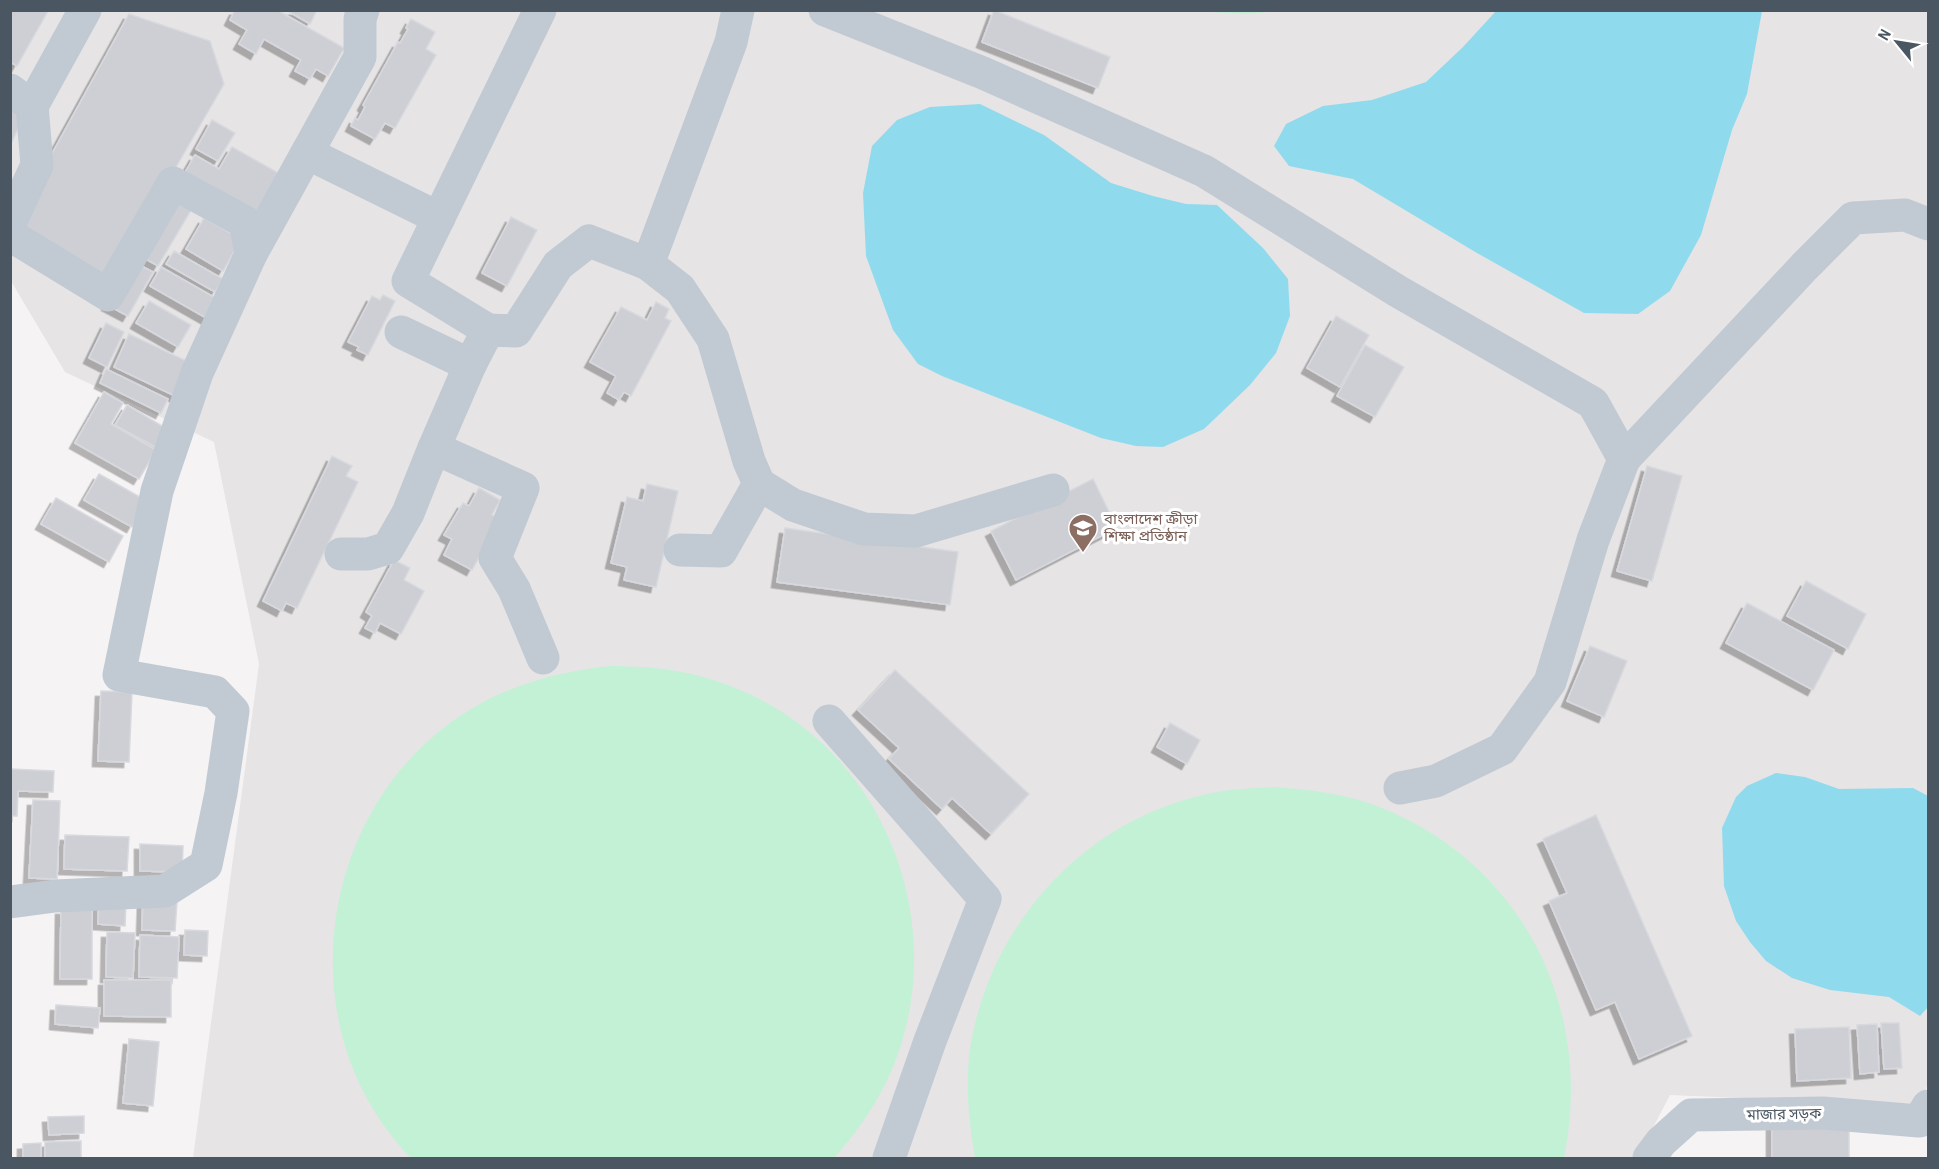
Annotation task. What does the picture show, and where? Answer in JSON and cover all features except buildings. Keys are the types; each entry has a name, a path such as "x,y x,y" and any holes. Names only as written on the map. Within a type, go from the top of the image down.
{"street":[{"path":"10,222 37,165 21,98 85,10"},
{"path":"10,902 55,896 165,891 206,865 221,793 233,711 214,692 119,675 157,491 197,373 251,254 360,57 360,19 363,10"},
{"path":"540,10 408,281 488,330 516,331 558,265 589,241 648,264 681,289 713,339 749,461 759,484 793,505 864,529 916,531 1053,490"},
{"path":"648,264 731,42 738,10"},
{"path":"825,10 982,73 1204,171 1399,292 1593,402 1624,459"},
{"path":"307,153 439,218"},
{"path":"10,235 108,295 173,183 245,222 251,254"},
{"path":"1400,788 1436,781 1502,749 1550,682 1593,540 1624,459 1805,266 1853,218 1905,215 1929,224"},
{"path":"341,554 368,554 388,548 408,513 434,447 488,330"},
{"path":"401,332 470,365"},
{"path":"434,447 523,488 495,558 514,589 543,658"},
{"path":"681,550 721,551 759,484"},
{"path":"829,721 985,899 930,1041 890,1158"},
{"name":"মাজার সড়ক","path":"1649,1158 1661,1142 1691,1115 1823,1113 1919,1121 1929,1106"}],"shaded area":[{"name":"বাংলাদেশ ক্রীড়া শিক্ষা প্রতিষ্ঠান","path":"10,11 1928,11 1928,1083 1920,1106 1670,1095 1637,1158 193,1158 259,664 214,442 65,372 11,281"}],"green space":[{"path":"1197,11 1281,11 1243,14"},
{"path":"609,666 650,668 690,674 716,681 772,706 820,741 859,785 888,836 906,891 914,949 910,1009 893,1067 875,1104 834,1158 411,1158 371,1105 345,1046 334,983 336,920 351,858 379,800 419,750 471,709 504,692 538,680"},
{"path":"1275,787 1330,793 1382,808 1432,834 1475,866 1510,905 1538,950 1557,998 1568,1049 1571,1103 1564,1158 975,1158 969,1117 968,1077 970,1049 980,1004 997,962 1020,922 1048,887 1081,856 1118,829 1159,809 1212,793"}],"water":[{"path":"1496,11 1762,11 1747,94 1732,130 1701,235 1670,291 1638,314 1584,313 1353,179 1289,166 1274,146 1286,124 1323,106 1372,100 1426,82"},
{"path":"980,104 1044,135 1111,183 1186,204 1217,205 1263,248 1288,279 1290,316 1276,353 1250,385 1204,429 1163,447 1136,446 1101,438 942,376 918,364 893,330 866,256 863,193 872,146 897,120 930,107"},
{"path":"1776,773 1805,777 1839,789 1913,788 1928,796 1928,1007 1920,1016 1889,997 1830,990 1792,978 1766,961 1736,921 1724,886 1722,828 1736,797 1747,786"}],"place":[{"name":"বাংলাদেশ ক্রীড়া শিক্ষা প্রতিষ্ঠান","path":"1083,554"}]}
